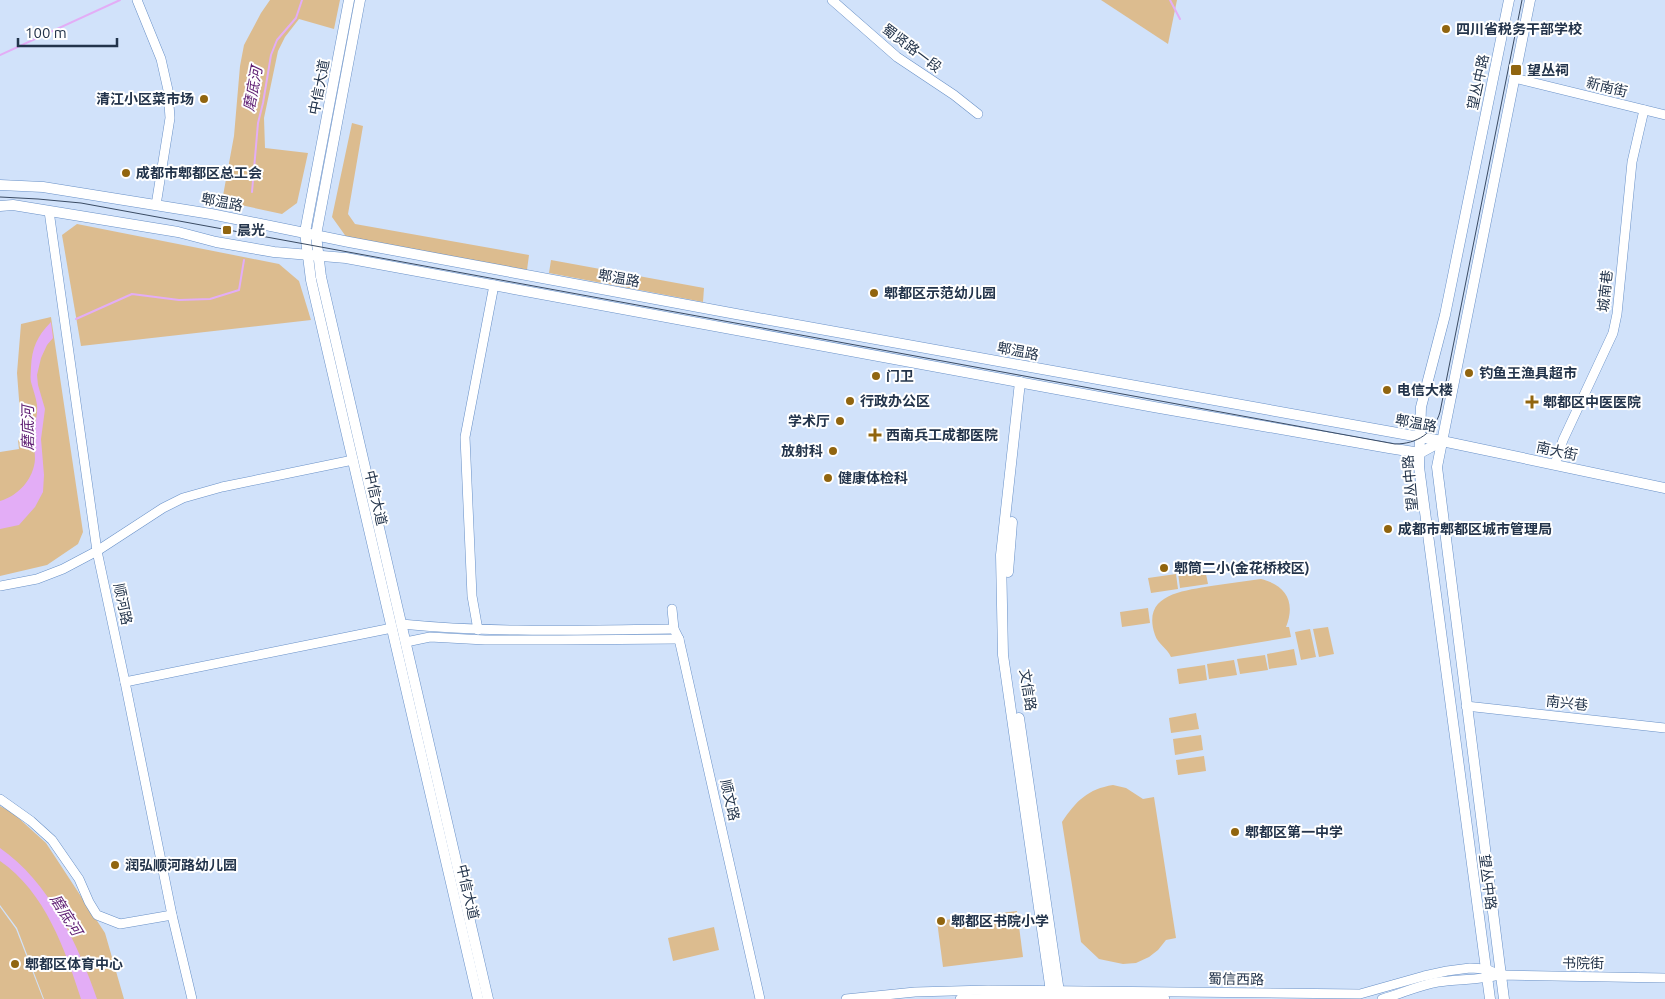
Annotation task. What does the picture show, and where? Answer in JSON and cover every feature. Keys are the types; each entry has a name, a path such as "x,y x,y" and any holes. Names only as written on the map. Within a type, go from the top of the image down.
{"main road":[{"name":"中信大道","path":"349,0 311,233 313,254 311,280 353,460 397,626 406,642 488,999"},
{"name":"中信大道","path":"311,233 360,0"},
{"name":"望丛中路","path":"1490,999 1420,467 1420,437 1421,408 1445,315 1509,0"},
{"name":"望丛中路","path":"1504,999 1437,467 1530,0"},
{"name":"郫温路","path":"0,185 43,187 156,204 716,310 1442,441"},
{"name":"郫温路","path":"0,206 49,211 178,232 216,242 274,252 346,258 1146,406 1420,453 1442,441"},
{"name":"中信大道","path":"313,254 321,277 478,999"},
{"path":"1022,382 1001,555 1002,655 1056,995"},
{"name":"南大街","path":"1442,441 1665,488"}],"street":[{"name":"蜀贤路一段","path":"832,0 897,57 954,95 978,114"},
{"path":"139,3 161,59 168,90 170,118 156,204"},
{"name":"新南街","path":"1514,78 1665,115"},
{"name":"城南巷","path":"1555,464 1613,333 1617,314 1632,162 1644,110"},
{"name":"顺河路","path":"49,211 97,551 172,915 192,999"},
{"path":"478,630 472,596 464,437 494,285"},
{"path":"0,586 37,579 63,568 97,551 163,508 183,498 222,487 353,460"},
{"name":"顺文路","path":"672,609 674,629 679,639 760,999"},
{"path":"125,682 397,626 550,631 674,629"},
{"path":"406,642 430,636 485,640 679,639"},
{"name":"南兴巷","path":"1466,706 1665,728"},
{"path":"0,799 31,821 52,840 79,879 89,902 98,916 120,924 172,915"},
{"name":"蜀信西路","path":"960,999 1056,995 1360,994 1424,976 1470,968 1486,974 1500,975"},
{"name":"蜀信西路","path":"1382,999 1436,982 1486,974"},
{"name":"书院街","path":"1500,975 1665,976"},
{"name":"蜀信西路","path":"846,999 915,992 1165,999"}],"shaded area":[{"path":"270,0 340,0 334,29 299,19 285,37 278,51 264,118 265,148 308,153 297,203 282,214 222,201 234,136 240,66 244,45"},
{"path":"1101,0 1177,0 1168,44"},
{"path":"352,123 363,126 348,214 355,224 529,255 527,270 347,238 332,217"},
{"path":"77,224 279,264 299,281 311,320 81,346 62,235"},
{"path":"551,260 704,288 703,302 549,273"},
{"path":"51,317 83,532 78,544 47,565 0,576 0,452 19,449 18,440 22,439 17,373 21,324"},
{"path":"51,322 53,338 47,345 41,358 37,375 45,409 41,439 44,475 43,492 35,507 19,525 0,529 0,501 7,499 24,486 34,466 37,409 31,380 32,360 34,348 39,337"},
{"path":"1205,569 1208,584 1180,588 1178,573"},
{"path":"1176,574 1178,589 1151,593 1148,578"},
{"path":"1261,579 1277,586 1287,596 1290,610 1286,627 1289,627 1291,637 1171,657 1156,638 1152,621 1154,611 1159,603 1167,597 1188,590"},
{"path":"1148,608 1150,623 1122,627 1120,612"},
{"path":"1328,627 1334,654 1319,657 1313,629"},
{"path":"1310,629 1316,657 1301,660 1295,632"},
{"path":"1294,649 1297,665 1269,669 1267,654"},
{"path":"1265,655 1268,670 1240,674 1237,659"},
{"path":"1234,660 1237,675 1209,679 1207,664"},
{"path":"1205,665 1207,680 1179,684 1177,669"},
{"path":"1196,713 1199,729 1171,733 1169,718"},
{"path":"1201,735 1203,750 1175,755 1173,739"},
{"path":"1204,756 1206,771 1178,775 1176,760"},
{"path":"1113,785 1126,788 1143,799 1154,797 1176,938 1166,940 1149,957 1136,963 1123,964 1099,959 1081,942 1062,822 1083,797 1096,790"},
{"path":"0,806 13,813 46,843 105,933 124,999 44,999 17,928 0,905"},
{"path":"0,848 33,878 60,916 81,957 97,999 81,999 68,961 51,923 29,889 16,874 0,861"},
{"name":"郫都区体育中心","path":"0,907 16,929 43,999 0,999"},
{"path":"1017,911 1023,957 943,967 937,921"},
{"path":"714,927 719,950 673,961 668,938"}],"waterway":[{"name":"磨底河","path":"0,55 120,0"},
{"name":"磨底河","path":"252,192 258,123 271,55 277,40 296,18 302,0"},
{"name":"磨底河","path":"1170,0 1180,19"},
{"name":"磨底河","path":"76,319 132,294 179,300 210,299 239,290 244,260"}],"tram line":[{"path":"0,197 81,203 1395,444 1403,443 1424,436 1434,426 1440,412 1522,0"}],"place":[{"name":"四川省税务干部学校","path":"1446,29"},
{"name":"望丛祠","path":"1516,70"},
{"name":"清江小区菜市场","path":"204,99"},
{"name":"成都市郫都区总工会","path":"126,173"},
{"name":"晨光","path":"227,230"},
{"name":"郫都区示范幼儿园","path":"874,293"},
{"name":"钓鱼王渔具超市","path":"1469,373"},
{"name":"门卫","path":"876,376"},
{"name":"电信大楼","path":"1387,390"},
{"name":"行政办公区","path":"850,401"},
{"name":"郫都区中医医院","path":"1532,402"},
{"name":"学术厅","path":"840,421"},
{"name":"西南兵工成都医院","path":"875,435"},
{"name":"放射科","path":"833,451"},
{"name":"健康体检科","path":"828,478"},
{"name":"成都市郫都区城市管理局","path":"1388,529"},
{"name":"郫筒二小(金花桥校区)","path":"1164,568"},
{"name":"郫都区第一中学","path":"1235,832"},
{"name":"润弘顺河路幼儿园","path":"115,865"},
{"name":"郫都区书院小学","path":"941,921"},
{"name":"郫都区体育中心","path":"15,964"}]}
